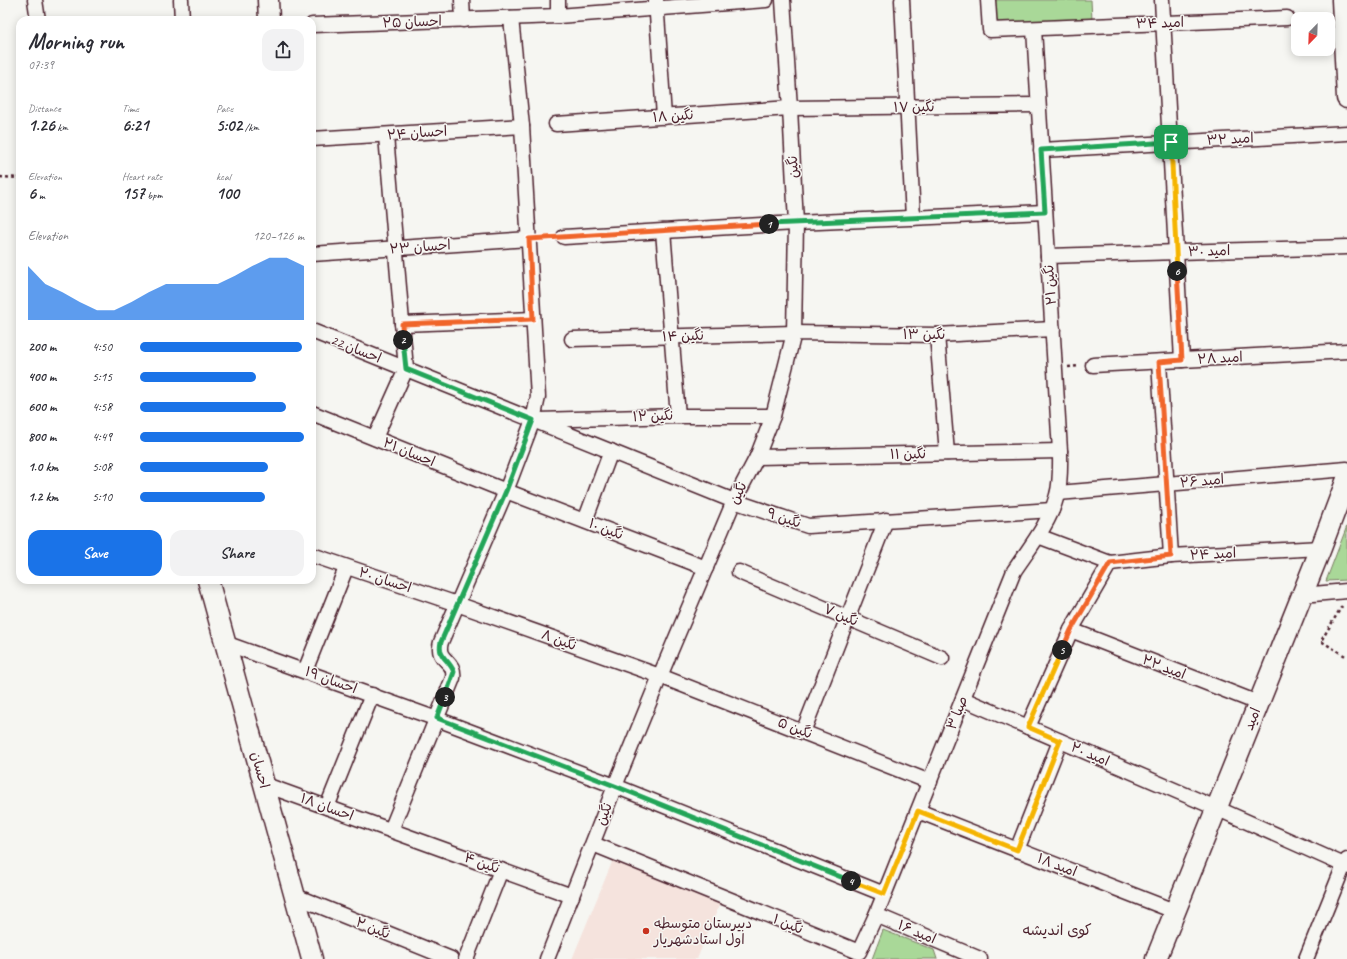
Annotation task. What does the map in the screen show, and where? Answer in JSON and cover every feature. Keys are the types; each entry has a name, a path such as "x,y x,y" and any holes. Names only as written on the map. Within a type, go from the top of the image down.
{"main road":[{"path":"268,0 269,16"},
{"path":"1342,8 1347,98"},
{"name":"امید","path":"1156,959 1321,548 1347,479"},
{"name":"احسان","path":"209,584 312,959"}],"street":[{"path":"35,0 37,16"},
{"path":"181,0 182,16"},
{"path":"462,0 463,20"},
{"path":"558,0 558,16"},
{"name":"احسان ۲۵","path":"316,25 558,16 656,5 766,0"},
{"name":"نگین","path":"547,959 660,676 734,501 756,457 773,416 794,332 796,223 783,0"},
{"path":"902,0 913,218"},
{"name":"امید ۳۴","path":"988,0 990,30 1287,18"},
{"path":"1162,0 1182,360"},
{"path":"656,5 664,117"},
{"path":"392,830 453,678 454,672 451,666 441,655 439,649 506,491 533,420 538,397 522,126 511,18"},
{"name":"نگین ۲۱","path":"1034,29 1060,451 1058,494 1052,510 1038,536"},
{"name":"نگین ۱۷","path":"790,108 1038,105"},
{"name":"نگین ۱۸","path":"556,124 790,108"},
{"name":"احسان ۲۴","path":"316,139 386,136 522,126"},
{"name":"امید ۳۲","path":"1041,150 1347,133"},
{"path":"375,438 406,369 386,136"},
{"path":"564,237 796,223 1045,212"},
{"path":"663,230 678,416"},
{"name":"احسان ۲۳","path":"316,254 529,239"},
{"name":"امید ۳۰","path":"1048,256 1347,247"},
{"path":"402,324 533,319"},
{"name":"نگین ۱۳","path":"794,332 937,334 1053,329"},
{"name":"نگین ۱۴","path":"572,339 794,332"},
{"name":"احسان 22","path":"316,333 533,420"},
{"path":"937,334 947,453"},
{"name":"امید ۲۸","path":"1093,365 1347,351"},
{"path":"1159,362 1171,556"},
{"name":"احسان ۲۱","path":"316,415 506,491"},
{"name":"نگین ۱۲","path":"533,420 678,416 773,416"},
{"name":"نگین ۹","path":"533,420 734,501 808,526 1052,510"},
{"path":"585,521 611,451"},
{"name":"نگین ۱۱","path":"756,457 1060,451"},
{"name":"امید ۲۶","path":"1058,494 1347,469"},
{"name":"نگین ۱۰","path":"506,491 706,568"},
{"path":"803,732 886,520"},
{"name":"امید ۲۴","path":"1038,536 1110,563 1171,556 1321,548"},
{"name":"صبا ۳","path":"884,894 1014,571 1038,536"},
{"name":"احسان ۲۰","path":"316,557 457,604"},
{"path":"1028,727 1071,630 1110,563"},
{"path":"305,671 346,568"},
{"name":"نگین ۷","path":"739,572 942,658"},
{"path":"1302,594 1345,597"},
{"name":"نگین ۸","path":"457,604 660,676"},
{"name":"امید ۲۲","path":"1071,630 1258,703"},
{"name":"احسان ۱۹","path":"226,643 437,718 615,786 884,894"},
{"name":"نگین ۵","path":"660,676 930,782"},
{"path":"327,807 372,695"},
{"name":"امید ۲۰","path":"963,699 1346,864"},
{"path":"1017,850 1060,741"},
{"name":"احسان ۱۸","path":"263,784 392,830"},
{"name":"امید ۱۸","path":"918,811 1174,911"},
{"name":"نگین ۴","path":"392,830 572,896"},
{"name":"نگین ۱","path":"593,844 857,956 884,894"},
{"path":"1306,959 1346,864"},
{"path":"466,959 502,870"},
{"name":"نگین ۲","path":"295,896 451,959"},
{"name":"امید ۱۶","path":"876,915 965,956 980,959"}],"path":[{"path":"1287,18 1342,8"},
{"path":"0,177 16,178"},
{"path":"1055,368 1093,365"},
{"path":"1345,597 1321,641 1347,657"}],"shaded area":[{"name":"دبیرستان متوسطه اول استادشهریار","path":"613,860 720,904 697,959 572,959"}],"green space":[{"path":"994,0 1091,0 1092,20 996,25"},
{"path":"1347,526 1347,580 1326,581"},
{"path":"883,930 934,950 937,959 872,959"}],"place":[{"name":"دبیرستان متوسطه اول استادشهریار","path":"646,931"}],"district":[{"name":"کوی اندیشه","path":"1057,930"}],"route":[{"path":"1171,142 1182,360 1159,362 1171,556 1110,563 1071,630 1028,727 1060,741 1017,850 918,811 884,894 615,786 437,718 454,672 451,666 441,655 439,649 441,642 506,491 533,420 406,369 402,324 533,319 529,239 796,223 1045,212 1041,150 1171,142"}]}
